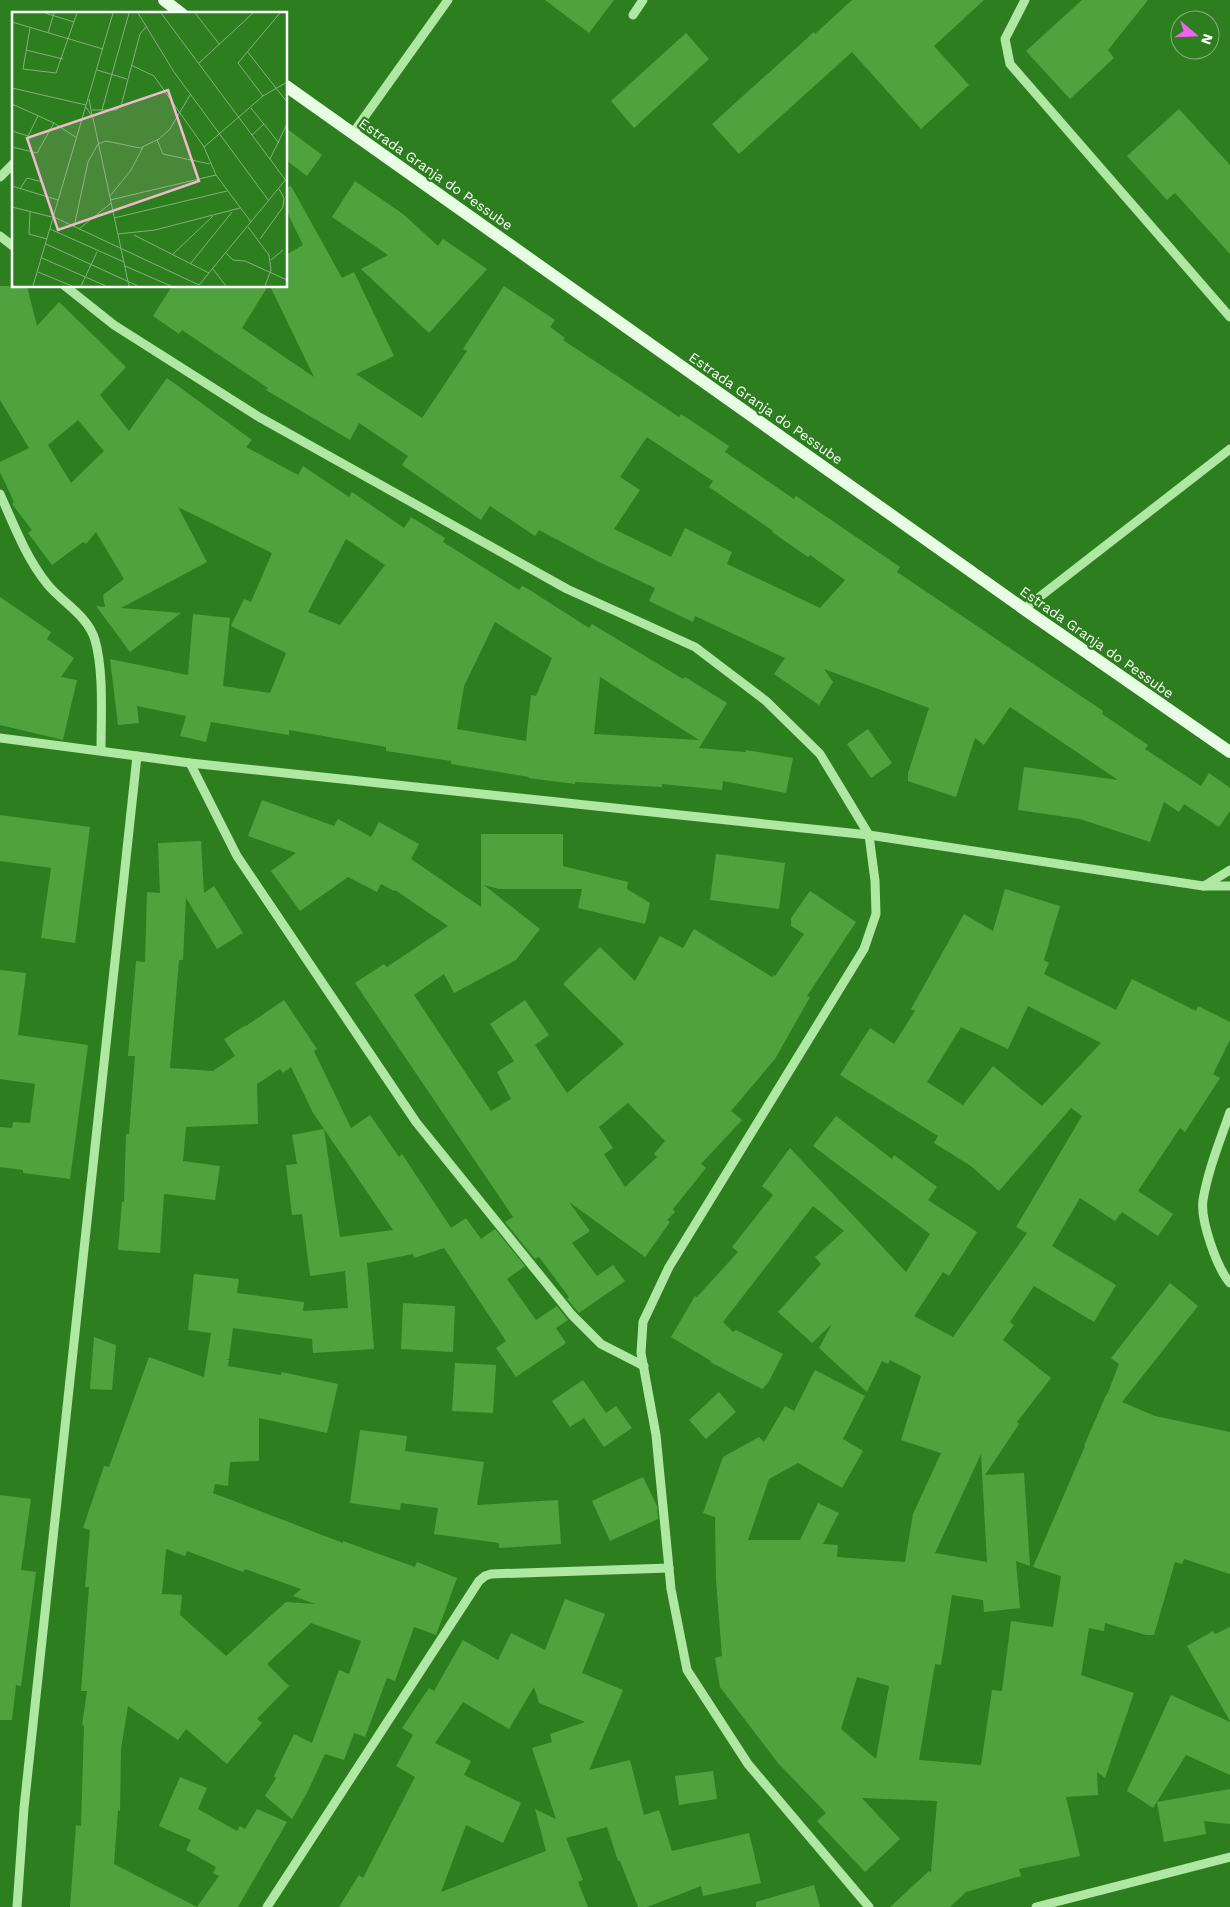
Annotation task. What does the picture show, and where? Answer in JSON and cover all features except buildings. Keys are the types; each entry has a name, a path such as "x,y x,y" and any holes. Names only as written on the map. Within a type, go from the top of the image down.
{"main road":[{"name":"Estrada Granja do Pessube","path":"288,87 1024,609 1230,752"}],"street":[{"path":"353,133 448,0"},
{"path":"632,15 643,0"},
{"path":"1025,0 1005,39 1010,64 1230,317"},
{"path":"0,177 12,165"},
{"path":"0,236 12,245"},
{"path":"67,288 114,324 259,417 567,589 695,647 766,700 820,754 869,835 875,881 876,914 864,948 669,1267 643,1322 641,1353 656,1435 671,1589 687,1670 748,1764 869,1907"},
{"path":"1024,609 1230,449"},
{"path":"0,494 28,557 49,585 88,626 94,640 100,679 101,750"},
{"path":"0,738 190,762 869,835 1204,886 1230,886"},
{"path":"17,1907 26,1788 137,756"},
{"path":"190,762 237,856 416,1122 572,1316 601,1344 644,1366"},
{"path":"1204,886 1230,870"},
{"path":"1230,1112 1213,1159 1202,1202 1209,1242 1225,1277 1230,1283"},
{"path":"266,1907 479,1581 491,1574 669,1568"},
{"path":"1036,1907 1230,1858"}]}
